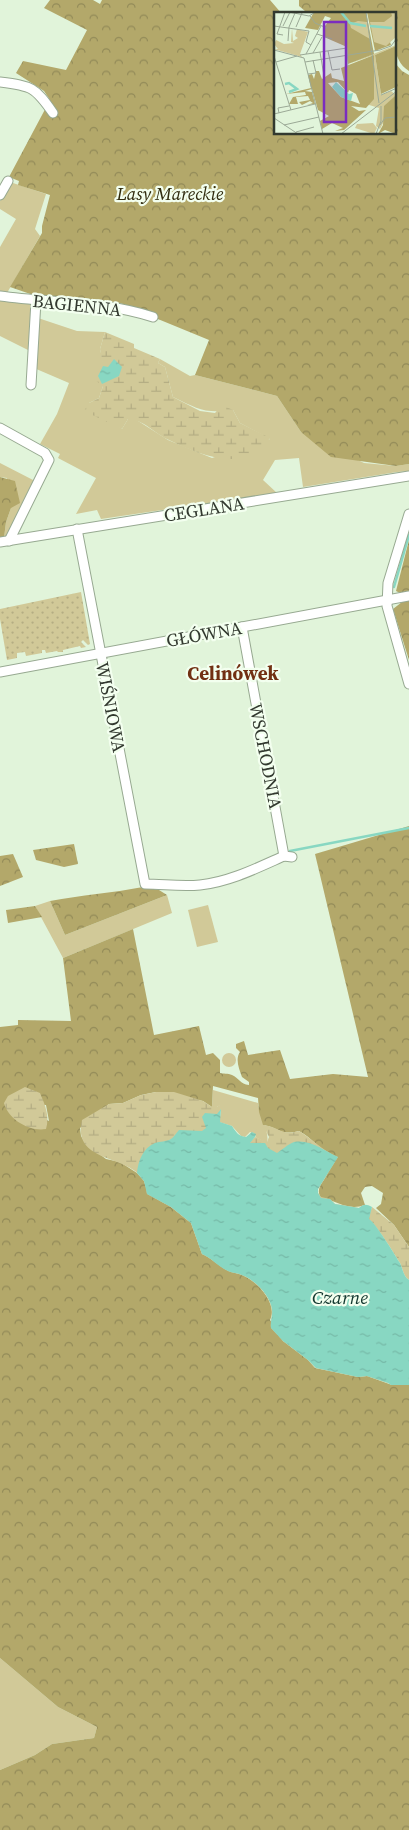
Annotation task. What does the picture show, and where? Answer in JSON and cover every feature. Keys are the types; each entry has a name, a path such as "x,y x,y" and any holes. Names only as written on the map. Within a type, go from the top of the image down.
{"street":[{"path":"0,82 33,89 38,92 53,113"},
{"path":"0,194 8,180"},
{"name":"BAGIENNA","path":"0,296 107,307 135,311 153,317"},
{"path":"31,385 36,301"},
{"path":"0,428 45,453 49,460 4,541"},
{"name":"CEGLANA","path":"4,541 409,476"},
{"path":"409,514 388,583 387,600 388,614 409,684"},
{"name":"WIŚNIOWA","path":"77,529 145,884"},
{"name":"GŁÓWNA","path":"0,672 409,596"},
{"name":"WSCHODNIA","path":"145,884 201,885 240,875 288,857 242,627"}],"green space":[{"name":"Lasy Mareckie","path":"50,0 93,0 100,4 102,0 270,0 280,12 274,12 274,135 396,135 396,64 409,75 409,464 396,466 331,457 301,432 277,396 195,375 209,340 153,317 154,313 116,302 42,298 10,287 42,233 50,195 18,185 19,181 9,177 50,100 44,91 16,73 23,61 66,70 87,30 44,8"},
{"path":"299,0 409,0 409,71 403,66 396,53 396,12 305,12 299,6"},
{"path":"10,182 46,194 35,229 40,236 7,293 0,292 0,247 16,219 0,209 0,201"},
{"path":"0,299 32,305 28,350 0,336"},
{"path":"38,318 77,331 105,332 100,349 103,362 103,386 99,398 89,403 122,429 128,419 135,419 168,440 212,458 270,439 240,423 233,410 208,411 173,397 165,367 158,363 160,359 190,376 195,375 277,396 301,432 364,463 396,466 409,464 409,471 303,487 299,458 275,460 263,480 277,493 101,519 97,510 76,514 96,478 58,458 60,454 40,444 57,414 69,383 34,368"},
{"path":"105,332 134,344 134,348 160,359 158,363 165,367 173,397 200,411 215,413 222,405 233,410 240,423 270,438 261,449 249,456 236,459 208,456 181,446 139,421 128,419 122,429 84,411 89,403 99,398 103,386 95,380 103,366 100,349"},
{"path":"0,463 35,481 11,530 4,538 6,522 11,508 7,478 0,477"},
{"path":"0,477 15,481 20,503 11,508 6,522 4,538 0,538"},
{"path":"409,540 409,660 393,609 402,602 400,593 396,591"},
{"path":"81,592 90,644 88,645 83,640 81,642 86,647 81,648 80,646 63,650 63,652 46,653 45,650 42,650 42,653 26,656 25,652 17,653 17,658 7,660 0,609"},
{"path":"409,826 409,1247 394,1225 376,1208 381,1204 383,1193 372,1186 365,1187 361,1193 365,1205 359,1207 348,1206 321,1198 319,1191 327,1175 329,1153 299,1131 287,1133 263,1125 259,1112 258,1098 213,1086 212,1107 203,1101 156,1092 141,1095 123,1103 109,1104 80,1128 81,1136 85,1143 106,1159 120,1162 137,1173 144,1181 148,1194 171,1207 191,1223 202,1254 227,1270 249,1279 260,1288 271,1307 272,1314 270,1320 283,1341 308,1360 315,1368 358,1377 367,1376 392,1385 409,1385 409,1830 0,1830 0,1770 35,1755 52,1744 94,1738 97,1727 58,1707 0,1658 0,1027 18,1025 18,1020 71,1021 63,958 133,929 154,1035 199,1026 206,1055 213,1053 220,1060 220,1073 232,1075 249,1085 249,1082 242,1077 238,1061 240,1052 236,1048 236,1044 244,1041 248,1055 280,1050 290,1079 333,1074 368,1077 315,854","holes":["4,1103 46,1105 49,1121"]},
{"path":"74,844 78,864 64,867 36,860 33,850"},
{"path":"13,854 23,877 0,886 0,856"},
{"path":"143,887 159,890 167,895 65,935 50,901 120,891"},
{"path":"167,895 172,913 63,958 35,906 50,901 65,935"},
{"path":"208,905 218,942 197,947 188,910"},
{"path":"35,906 42,917 8,923 6,910"},
{"path":"226,1053 232,1053 236,1060 232,1067 226,1067 222,1063 222,1057"},
{"path":"25,1087 40,1093 47,1115 46,1129 33,1128 20,1123 6,1109 4,1103 8,1096"},
{"path":"213,1090 258,1103 268,1138 267,1143 250,1132 245,1137 241,1136 232,1126 219,1122 221,1112 219,1105 212,1107"},
{"path":"156,1092 174,1092 203,1101 212,1107 217,1107 219,1104 221,1109 216,1117 233,1266 255,1283 247,1277 228,1271 202,1254 191,1223 171,1207 147,1194 144,1181 135,1171 92,1151 85,1144 81,1134 82,1120 109,1104 123,1103 141,1095"},
{"path":"263,1125 284,1132 299,1131 338,1157 318,1189 318,1193 321,1197 330,1199 335,1204 359,1208 363,1205 364,1208 332,1212 249,1143 255,1137 267,1142 269,1137"},
{"path":"372,1207 394,1225 409,1247 409,1280 385,1239 368,1219"},
{"path":"257,1284 388,1383 367,1376 358,1377 316,1368 283,1341 271,1328 271,1304"},
{"path":"0,1658 58,1707 97,1727 94,1738 52,1744 35,1755 0,1770"}],"water":[{"path":"114,359 122,367 119,376 102,384 98,376 103,366 108,367"},
{"name":"Czarne","path":"221,1109 220,1122 232,1126 241,1136 246,1137 252,1132 256,1134 250,1143 265,1143 268,1148 277,1153 294,1142 306,1142 338,1157 318,1189 318,1193 321,1198 330,1199 335,1204 359,1208 365,1205 372,1207 369,1219 385,1239 409,1280 409,1385 391,1385 367,1376 358,1377 316,1368 283,1341 271,1328 271,1304 257,1284 247,1277 224,1269 202,1254 191,1223 171,1207 147,1194 144,1181 137,1173 140,1160 147,1148 155,1143 171,1139 179,1130 202,1131 206,1128 202,1117 205,1113 217,1114"}],"waterway":[{"path":"394,587 409,535"},
{"path":"290,851 409,828"}],"district":[{"name":"Celinówek","path":"233,673"}]}
